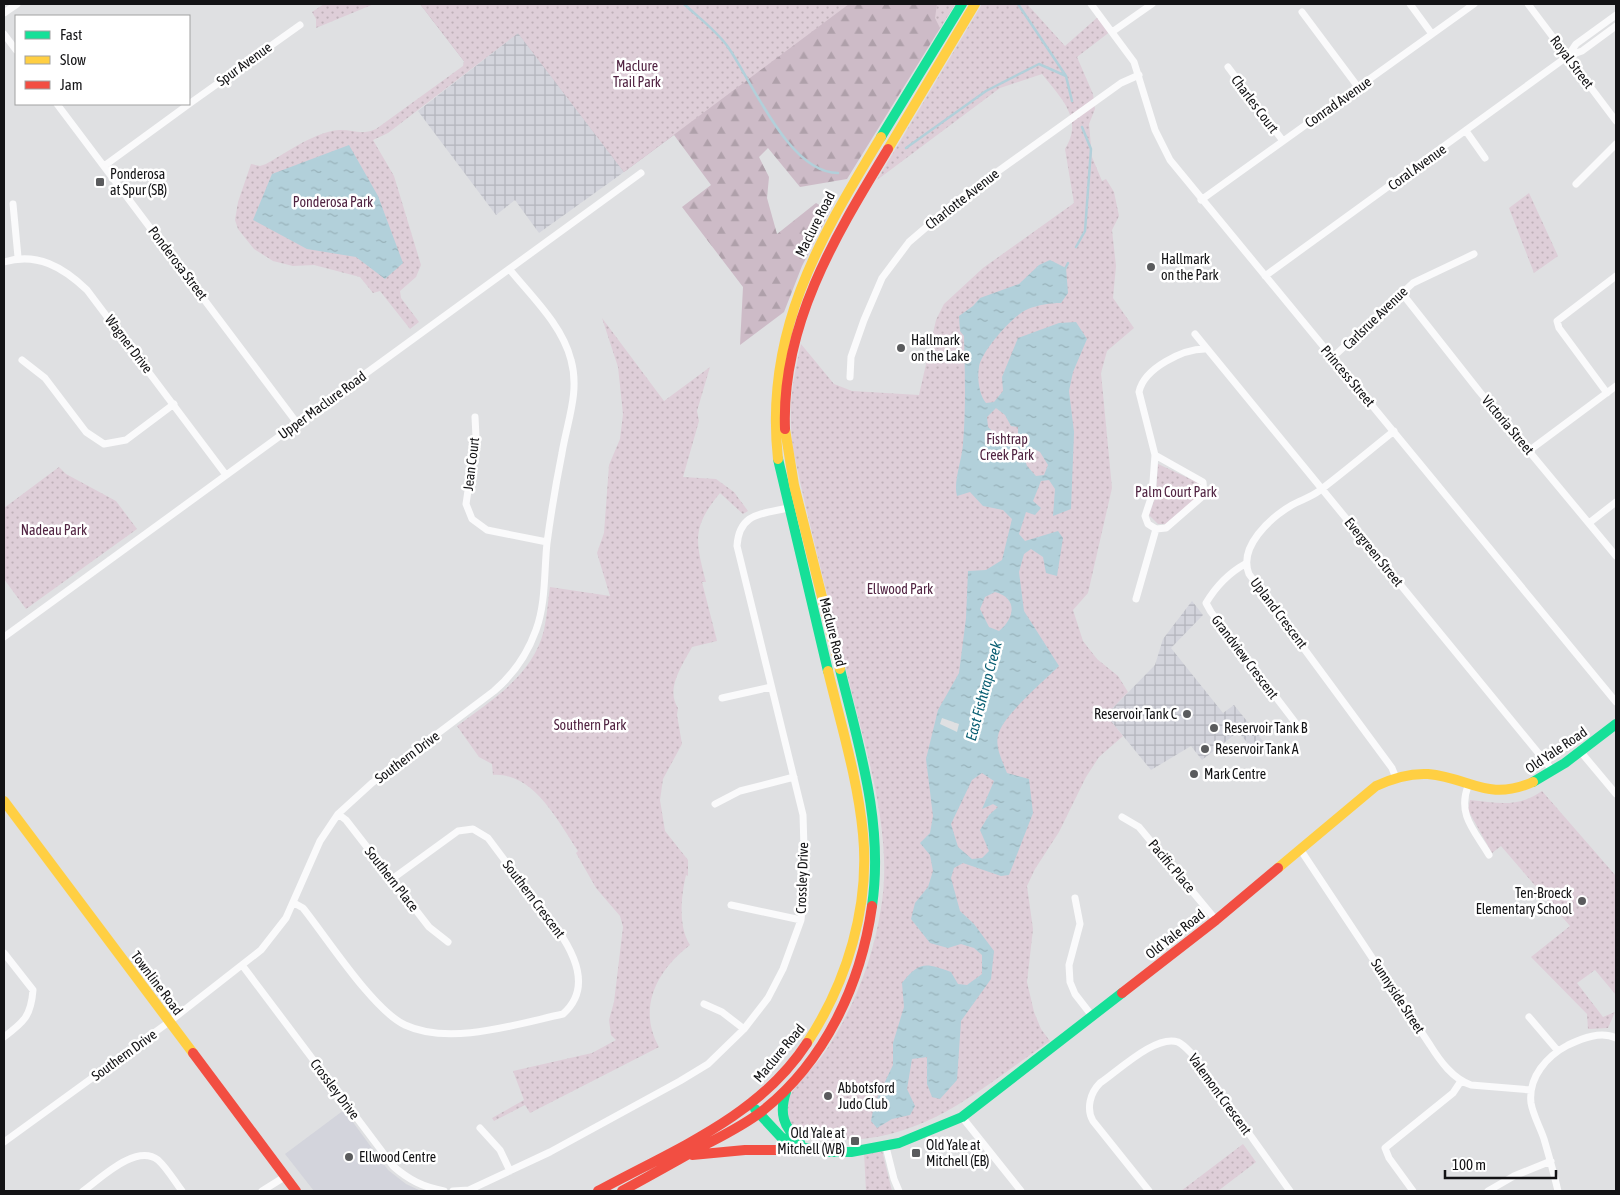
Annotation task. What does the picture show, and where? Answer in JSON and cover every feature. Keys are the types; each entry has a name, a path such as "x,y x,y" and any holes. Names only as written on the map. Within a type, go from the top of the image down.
{"main road":[{"name":"Maclure Road","path":"598,1191 729,1120 751,1105 795,1061 812,1038 846,968 861,905 864,867 858,795 775,448 773,390 778,363 796,301 826,230 962,4"},
{"name":"Maclure Road","path":"622,1191 760,1114 787,1089 811,1060 847,997 865,941 876,869 874,825 869,789 790,461 785,425 786,391 797,335 820,268 836,235 975,4"},
{"path":"788,508 796,514 804,548 813,558"},
{"name":"Old Yale Road","path":"751,1105 784,1140 814,1150 834,1151 886,1147 924,1136 962,1116 1216,920 1367,793 1396,778 1431,774 1488,791 1508,790 1528,785 1553,771 1616,724"},
{"name":"Townline Road","path":"4,801 296,1191"},
{"path":"787,1089 781,1105 782,1120 790,1134 814,1150"},
{"path":"688,1155 745,1150 814,1150"},
{"name":"Townline Road","path":"288,1178 301,1191"}],"street":[{"path":"4,13 17,4"},
{"name":"Princess Street","path":"1091,4 1134,62 1155,130 1164,150 1264,276 1616,702"},
{"path":"1112,32 1152,4"},
{"path":"1410,4 1432,34"},
{"name":"Conrad Avenue","path":"1202,200 1474,4"},
{"name":"Royal Street","path":"1528,4 1616,120"},
{"path":"1302,12 1358,87"},
{"name":"Coral Avenue","path":"1568,56 1576,44 1616,15"},
{"name":"Spur Avenue","path":"190,103 300,25"},
{"name":"Coral Avenue","path":"1264,276 1466,132 1568,56 1582,51 1616,26"},
{"path":"4,34 15,49"},
{"name":"Charles Court","path":"1228,67 1283,140"},
{"name":"Charlotte Avenue","path":"850,376 851,357 882,278 909,242 958,200 1121,83 1139,75"},
{"name":"Ponderosa Street","path":"58,105 297,423"},
{"name":"Spur Avenue","path":"104,166 188,105"},
{"path":"1466,132 1485,158"},
{"path":"1576,184 1616,144"},
{"name":"Upper Maclure Road","path":"4,637 641,173"},
{"path":"13,204 18,258"},
{"name":"Carlsrue Avenue","path":"1332,358 1412,283 1474,254"},
{"name":"Wagner Drive","path":"4,262 18,258 44,261 65,271 76,279 87,290 226,474"},
{"name":"Southern Drive","path":"4,1142 169,1022 261,950 274,935 294,903 320,841 338,814 372,783 510,678 525,656 537,629 547,542 562,451 574,404 572,361 564,341 510,270"},
{"path":"1607,393 1559,328 1557,321 1561,316 1616,276"},
{"name":"Victoria Street","path":"1401,292 1479,391 1530,450 1616,556"},
{"name":"Evergreen Street","path":"1195,334 1553,771"},
{"path":"1155,455 1203,482 1204,495 1166,528 1156,529 1148,524 1145,516 1152,495 1155,455 1139,392 1141,383 1147,376 1180,353 1193,349 1206,349"},
{"path":"22,360 45,378 86,432 104,444 126,440 174,404"},
{"path":"1530,450 1616,386"},
{"name":"Jean Court","path":"475,417 476,437 466,504 472,520 487,530 547,542"},
{"name":"Upland Crescent","path":"1394,431 1322,489 1290,506 1269,524 1247,552 1245,564 1249,574 1392,768 1396,778"},
{"path":"1589,523 1616,502"},
{"name":"Crossley Drive","path":"453,1191 469,1190 510,1171 680,1081 708,1064 744,1029 768,998 783,969 801,920 805,881 804,815 771,687 737,546 737,539 743,524 750,518 788,508"},
{"path":"1136,599 1156,529"},
{"name":"Grandview Crescent","path":"1245,564 1220,585 1206,603 1210,612 1301,730"},
{"path":"722,698 771,687"},
{"path":"1580,751 1616,794"},
{"path":"715,804 740,791 794,777"},
{"path":"1468,786 1464,797 1464,813 1489,855"},
{"name":"Southern Place","path":"338,814 346,820 429,927 448,942"},
{"name":"Pacific Place","path":"1122,817 1139,827 1216,920"},
{"name":"Southern Crescent","path":"294,903 303,908 381,1008 406,1026 430,1033 478,1032 563,1014 573,1005 579,990 571,950 488,838 473,829 458,831 392,879"},
{"name":"Sunnyside Street","path":"1300,849 1430,1045 1462,1082"},
{"path":"1075,898 1080,924 1069,965 1070,982 1075,994 1092,1016"},
{"path":"731,906 801,920"},
{"path":"4,953 33,990 31,1009 22,1024 4,1037"},
{"name":"Crossley Drive","path":"242,966 393,1166 409,1179 427,1188 444,1191"},
{"path":"704,1004 722,1012 744,1029"},
{"path":"1529,1017 1558,1050"},
{"path":"1558,1191 1551,1161 1531,1103 1531,1090 1540,1067 1558,1050 1585,1038 1598,1035 1616,1038"},
{"name":"Valemont Crescent","path":"1149,1191 1089,1115 1090,1101 1095,1088 1100,1083 1161,1041 1178,1042 1193,1055 1290,1191"},
{"path":"1413,1191 1388,1158 1385,1148 1454,1093 1462,1082 1482,1086 1531,1090"},
{"path":"962,1116 1021,1191"},
{"path":"480,1128 500,1150 510,1171"},
{"path":"886,1147 899,1191"},
{"path":"83,1191 130,1157 144,1156 157,1160 182,1191"},
{"path":"1488,1191 1514,1176 1551,1161"},
{"path":"262,1191 288,1178"}],"shaded area":[{"path":"518,33 624,172 539,233 515,200 496,215 418,111"},
{"path":"1192,601 1203,615 1171,648 1223,713 1234,705 1263,741 1253,749 1238,732 1202,760 1191,746 1151,770 1106,715 1155,665 1163,639"},
{"name":"Ellwood Centre","path":"344,1110 388,1170 406,1184 421,1191 314,1191 285,1154"}],"green space":[{"path":"324,4 374,4 316,28 316,19 312,12"},
{"path":"420,4 955,4 847,179 800,187 768,148 759,157 769,177 767,198 777,234 816,203 830,211 802,266 784,312 740,345 743,287 682,207 711,185 674,135 624,172 518,33 470,69"},
{"name":"Maclure Trail Park","path":"420,4 849,4 624,172 518,33 388,133 373,140 394,176 421,265 416,277 400,291 401,298 419,322 410,329 380,291 373,293 360,277 314,265 293,266 273,261 254,249 238,229 235,220 238,202 251,164 260,166 266,164 324,133 339,130 364,132 376,129 463,66 464,61"},
{"path":"937,4 955,4 940,28 935,18"},
{"name":"Fishtrap Creek Park","path":"982,4 1027,4 1065,46 1099,16 1111,31 1077,57 1093,94 1095,109 1089,124 1092,157 1102,181 1106,179 1114,192 1119,216 1112,230 1116,266 1113,298 1134,328 1107,351 1101,373 1112,488 1088,593 1073,610 1083,641 1097,659 1118,676 1128,692 1106,715 1123,736 1099,757 1086,777 1059,832 1035,869 1027,886 1033,929 1027,982 1034,1012 1041,1029 1050,1041 975,1094 924,1122 897,1132 867,1138 812,1139 801,1136 792,1129 786,1113 787,1104 793,1090 821,1058 845,1018 861,983 873,946 881,908 884,882 884,855 882,828 872,773 793,449 791,408 793,384 801,344 834,384 852,391 919,395 936,320 944,304 983,268 1074,203 1065,149 1072,128 1071,118 1063,100 1042,74 1000,88 877,180"},
{"path":"1529,193 1558,256 1534,273 1509,208"},
{"name":"Southern Park","path":"602,318 664,401 710,367 697,411 699,421 683,477 716,479 734,492 748,511 743,514 720,493 704,515 698,534 698,544 706,582 702,582 717,641 692,647 674,685 674,701 678,708 677,715 682,744 663,779 660,800 665,831 688,860 688,876 686,875 684,883 682,902 682,920 686,938 690,945 668,966 660,978 650,1004 650,1018 659,1047 530,1113 525,1105 494,1121 492,1118 524,1100 513,1071 592,1053 616,1040 611,1035 609,1020 614,1002 623,927 620,916 596,888 576,853 578,851 543,801 533,790 521,782 508,776 493,775 492,764 479,757 457,726 497,696 521,673 531,660 539,646 544,630 550,587 610,596 597,553 604,533 609,465 620,439 623,414 618,367"},
{"name":"Palm Court Park","path":"1158,464 1201,484 1201,495 1166,524 1158,524 1149,515 1156,496"},
{"name":"Nadeau Park","path":"59,467 66,474 116,501 137,529 26,609 4,579 4,508"},
{"name":"Ten-Broeck Elementary School","path":"1542,791 1616,876 1616,995 1595,970 1577,983 1603,1017 1615,1012 1608,1028 1588,1029 1587,1014 1531,957 1570,926 1501,846 1492,853 1468,810 1470,800 1499,803 1516,802 1525,800"},
{"path":"1243,1144 1256,1162 1218,1191 1181,1191"},
{"path":"882,1151 892,1191 866,1191 864,1152"}],"water":[{"path":"349,145 378,196 403,263 385,279 356,257 307,249 253,220 272,174"},
{"path":"1050,260 1066,268 1068,293 1061,303 1044,304 1028,309 1014,318 985,352 981,360 978,376 980,391 984,400 986,403 994,402 1003,391 1002,377 1018,338 1059,323 1076,322 1087,339 1073,372 1069,391 1074,432 1071,509 1053,516 1055,489 1049,480 1041,481 1033,501 1041,508 1035,515 1026,512 1019,534 1025,541 1058,531 1063,538 1057,576 1046,573 1043,557 1031,549 1024,554 1019,572 1024,611 1059,666 1015,709 1001,728 997,741 1007,773 1029,779 1033,813 1009,875 1001,876 963,863 954,868 951,878 960,911 974,924 994,951 991,979 961,1021 957,1080 940,1099 932,1097 927,1084 927,1057 912,1059 907,1089 915,1106 910,1115 892,1119 877,1128 871,1121 874,1105 893,1065 893,1043 904,1007 902,983 919,967 924,966 951,972 958,984 967,985 982,974 982,955 974,948 961,944 948,948 930,943 911,919 915,903 928,887 933,871 930,855 920,843 930,833 933,816 926,759 938,710 959,673 966,618 968,571 986,570 1002,560 1012,519 1003,510 983,506 970,492 957,496 956,484 963,444 965,404 964,336 960,331 959,316 973,306 980,298 1019,284 1039,265","holes":["996,408 1005,415 1011,426 1018,427 1018,444 1006,444 988,427 987,417","1030,447 1040,452 1048,465 1044,475 1036,476 1027,466 1023,454","995,592 1008,599 1011,604 1011,615 999,631 989,627 980,609 985,597","982,773 994,781 982,809 993,804 998,807 989,815 980,830 989,851 982,858 972,859 958,847 951,824 972,780"]}],"pier":[{"path":"942,718 959,724 957,732 940,724"}],"waterway":[{"path":"684,4 724,41 774,124 788,143 804,158 820,169 838,173"},
{"name":"East Fishtrap Creek","path":"1018,4 1066,76 1072,101"},
{"path":"906,148 986,91 1039,64 1066,76"},
{"name":"East Fishtrap Creek","path":"1076,247 1085,231 1091,149 1082,127"},
{"name":"East Fishtrap Creek","path":"1065,269 1068,263"}],"traffic: fast":[{"path":"881,137 962,4"},
{"path":"778,459 828,671"},
{"path":"840,669 868,786 875,845 872,906"},
{"path":"1533,782 1565,763 1616,724"},
{"path":"755,1109 781,1137 805,1148 828,1152 851,1152 899,1143 962,1117 1122,993"},
{"path":"786,1092 783,1107 784,1119 786,1125 800,1141"}],"traffic: slow":[{"path":"888,149 975,4"},
{"path":"778,459 776,413 779,370 788,329 817,251 836,213 881,137"},
{"path":"785,429 794,485 840,669"},
{"path":"807,1043 834,995 844,969 853,943 863,889 864,861 861,814 828,671"},
{"path":"1278,868 1376,786 1395,778 1415,774 1428,774 1443,776 1479,787 1503,790 1517,788 1533,782"},
{"path":"4,801 193,1053"}],"traffic: jam":[{"path":"785,429 786,390 792,353 802,317 815,282 849,214 888,149"},
{"path":"1122,993 1216,920 1278,868"},
{"path":"622,1191 734,1130 754,1117 784,1092 804,1070 836,1020 849,992 867,935 872,906"},
{"path":"598,1191 684,1146 740,1112 765,1092 787,1069 807,1043"},
{"path":"193,1053 296,1191"},
{"path":"692,1155 745,1150 808,1150"}],"place":[{"name":"Ponderosa at Spur (SB)","path":"100,182"},
{"name":"Hallmark on the Park","path":"1151,267"},
{"name":"Hallmark on the Lake","path":"901,348"},
{"name":"Reservoir Tank C","path":"1187,714"},
{"name":"Reservoir Tank B","path":"1214,728"},
{"name":"Reservoir Tank A","path":"1205,749"},
{"name":"Mark Centre","path":"1194,774"},
{"name":"Ten-Broeck Elementary School","path":"1582,901"},
{"name":"Abbotsford Judo Club","path":"828,1096"},
{"name":"Old Yale at Mitchell (WB)","path":"855,1141"},
{"name":"Old Yale at Mitchell (EB)","path":"916,1153"},
{"name":"Ellwood Centre","path":"349,1157"}],"park label":[{"name":"Ponderosa Park","path":"333,202"},
{"name":"Ellwood Park","path":"900,589"}]}
